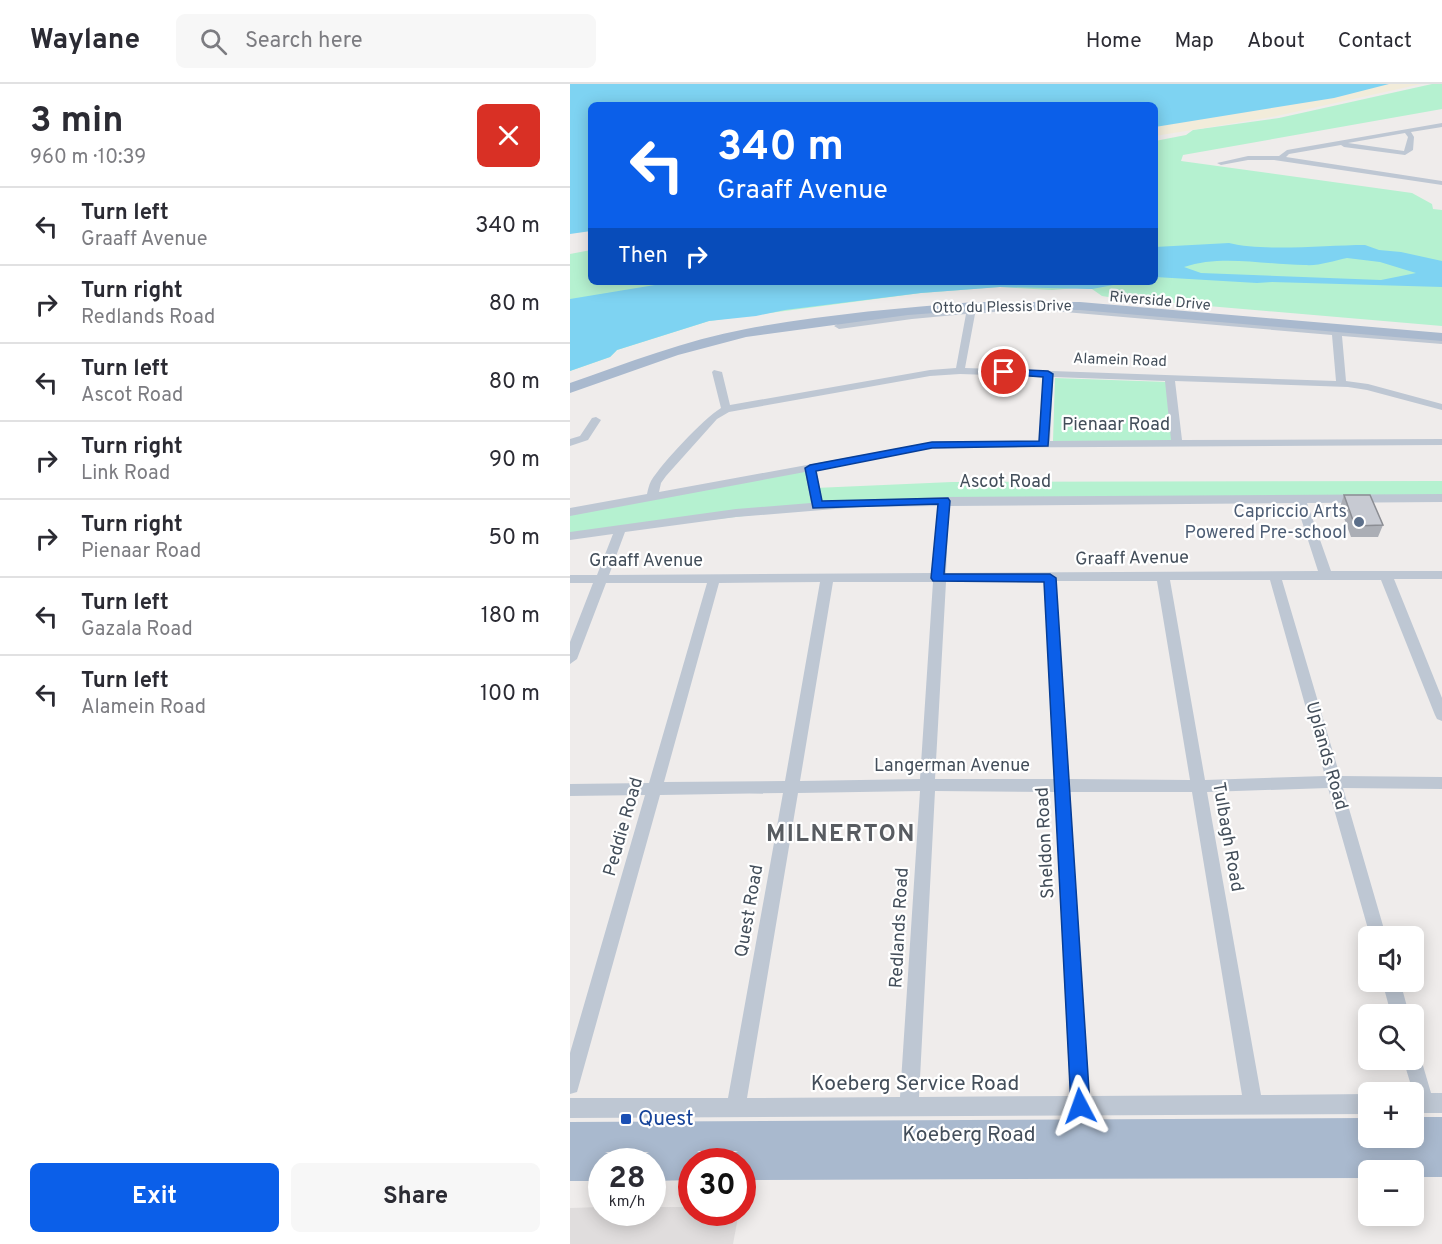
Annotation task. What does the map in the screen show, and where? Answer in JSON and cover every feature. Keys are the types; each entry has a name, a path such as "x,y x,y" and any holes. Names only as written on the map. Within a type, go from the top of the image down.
{"main road":[{"name":"Otto du Plessis Drive","path":"570,380 657,349 740,327 832,313 965,300 1080,300 1442,330"},
{"name":"Otto du Plessis Drive","path":"570,388 673,352 745,333 808,323 950,308 1024,305 1080,306 1442,339"},
{"name":"Koeberg Road","path":"570,1137 1358,1132"},
{"path":"1424,1132 1442,1132"},
{"name":"Koeberg Road","path":"756,1165 1442,1162"},
{"path":"570,1166 588,1166"}],"street":[{"path":"1282,157 1285,153 1442,125"},
{"path":"1339,143 1350,147 1405,153 1409,150 1411,137 1407,131"},
{"path":"1221,163 1254,157 1282,157 1292,161 1442,183 1442,192"},
{"name":"Riverside Drive","path":"839,326 971,311 1077,310 1337,333 1442,339"},
{"path":"960,371 971,311"},
{"path":"1337,333 1341,384"},
{"name":"Alamein Road","path":"726,410 930,373 960,371 1341,384 1368,387 1442,407"},
{"path":"652,496 655,483 662,474 713,417 726,410 717,372"},
{"path":"1044,444 1048,374"},
{"path":"1170,378 1177,443"},
{"path":"570,443 588,434 596,420"},
{"name":"Pienaar Road","path":"570,512 932,445 1442,442"},
{"path":"810,468 817,505"},
{"name":"Ascot Road","path":"570,536 817,505 944,501 1442,498"},
{"path":"1300,499 1326,576"},
{"name":"Redlands Road","path":"909,1106 944,501"},
{"path":"570,659 621,528"},
{"name":"Graaff Avenue","path":"570,579 1442,575"},
{"name":"Tulbagh Road","path":"1163,576 1253,1104"},
{"name":"Uplands Road","path":"1275,576 1375,926"},
{"path":"1386,576 1442,715"},
{"name":"Sheldon Road","path":"1050,578 1080,1106"},
{"name":"Peddie Road","path":"570,1085 714,579"},
{"name":"Quest Road","path":"736,1107 827,579"},
{"name":"Langerman Avenue","path":"570,790 791,786 1198,786 1333,782 1442,783"},
{"path":"1416,1070 1426,1103"},
{"name":"Koeberg Service Road","path":"570,1108 1358,1104"}],"shaded area":[{"path":"588,1207 588,1226 666,1226 666,1207 678,1207 678,1226 736,1226 733,1244 570,1244 570,1208"}],"green space":[{"path":"1432,84 1442,84 1442,109 1183,155 1181,161 1412,193 1432,204 1433,209 1442,210 1442,326 1115,298 1102,296 1092,289 1052,290 1000,287 921,293 709,321 617,350 610,357 570,371 570,254 588,251 588,285 1158,285 1158,140 1186,135 1193,130 1279,118"},
{"path":"1055,378 1168,382 1174,441 1053,441"},
{"path":"810,468 815,488 952,482 1442,481 1442,498 859,503 570,536 570,512"}],"sand":[{"path":"1362,84 1421,84 1272,117 1158,136 1158,114"}],"water":[{"path":"570,84 1389,84 1334,98 1158,127 1158,102 588,102 588,231 570,234"},
{"path":"1229,243 1278,248 1365,245 1379,250 1401,252 1442,261 1442,287 1257,283 1158,277 1158,247","holes":["1347,258 1380,262 1416,273 1381,280 1201,273 1184,267 1213,261 1310,265"]},
{"path":"655,285 1113,285 1092,289 1000,287 921,293 709,321 617,350 610,357 570,371 570,299"}],"building":[{"path":"1344,495 1370,495 1383,525 1355,526"}],"place":[{"name":"Capriccio Arts Powered Pre-school","path":"1359,522"},
{"name":"Quest","path":"626,1119"}],"district":[{"name":"MILNERTON","path":"841,835"}],"route":[{"path":"1004,372 1048,374 1044,444 932,445 810,468 817,505 944,501 938,578 1050,578 1080,1106"}]}
